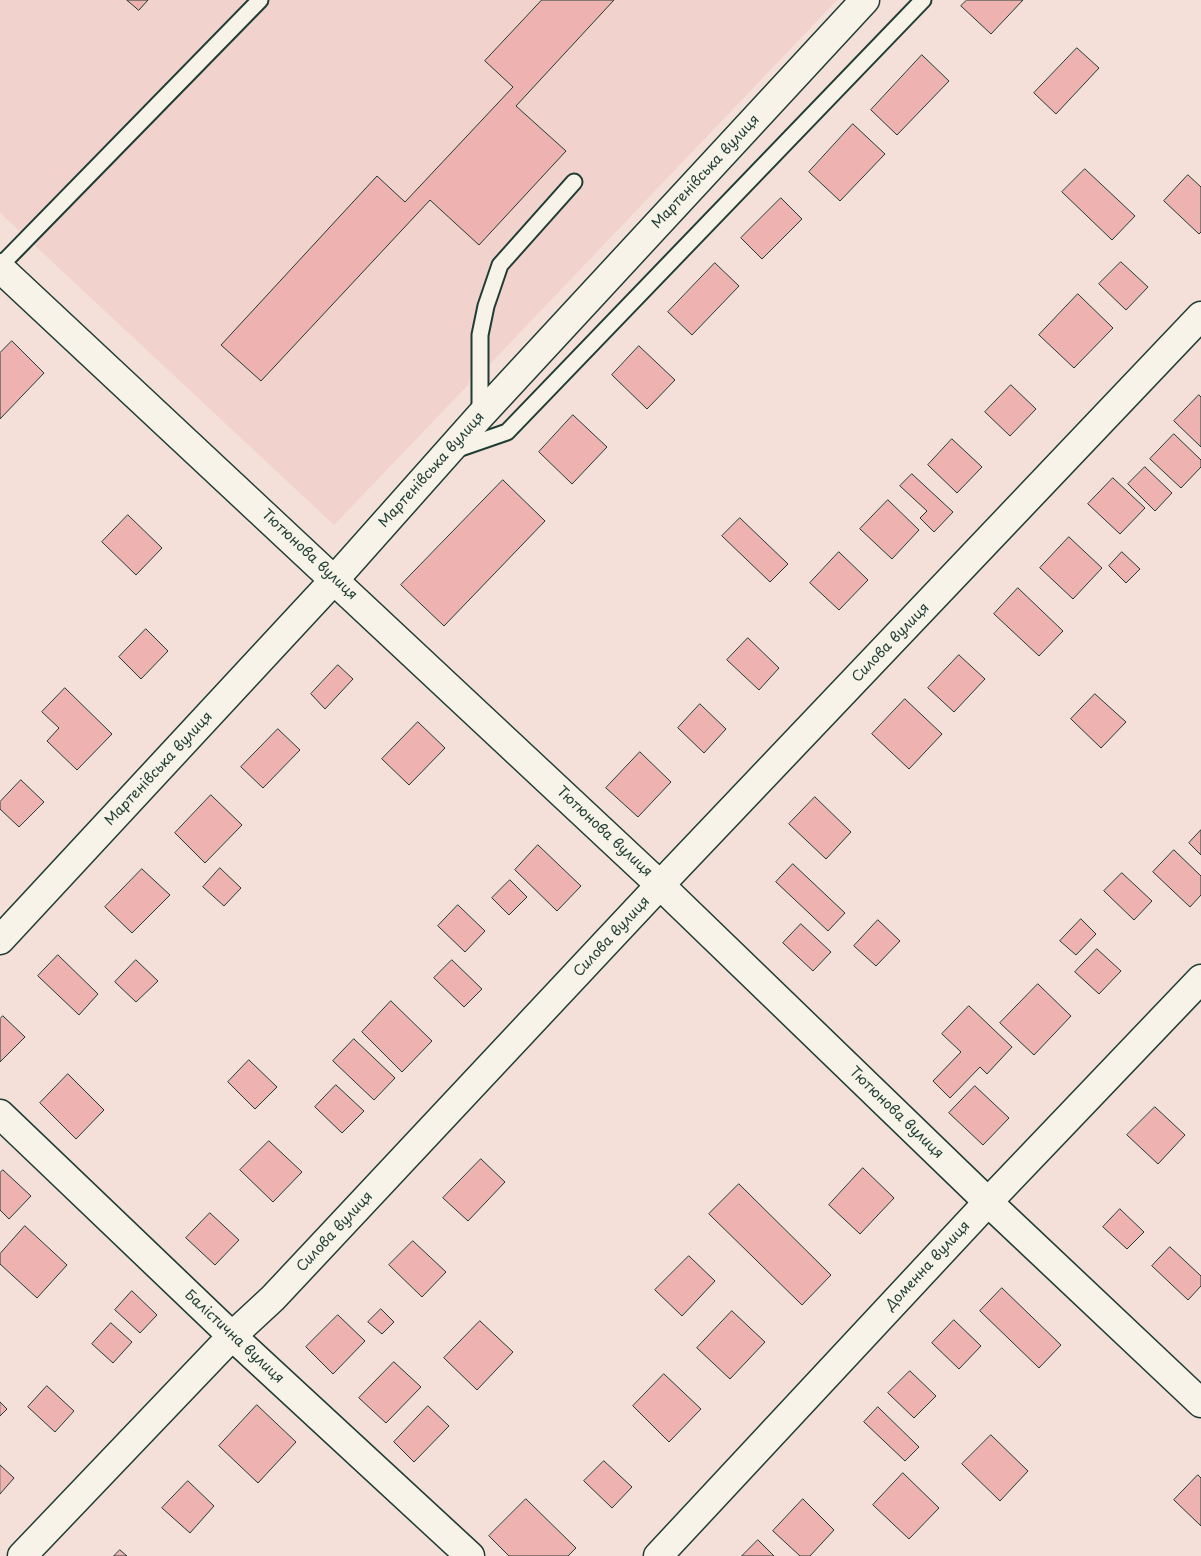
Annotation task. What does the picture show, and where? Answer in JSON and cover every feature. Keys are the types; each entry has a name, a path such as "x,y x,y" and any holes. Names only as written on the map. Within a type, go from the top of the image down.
{"street":[{"name":"Мартенівська вулиця","path":"0,940 335,579 480,416 865,0"},
{"name":"Тютюнова вулиця","path":"0,267 660,885 988,1202 1201,1403"},
{"name":"Силова вулиця","path":"22,1556 232,1336 273,1298 660,885 1201,316"},
{"name":"Доменна вулиця","path":"658,1556 988,1202 1201,979"},
{"name":"Балістична вулиця","path":"0,1114 232,1336 470,1556"}],"lane":[{"path":"0,267 260,0"},
{"path":"449,452 507,432 922,0"},
{"path":"480,416 480,335 486,306 500,265 574,182"}],"shaded area":[{"path":"0,0 837,0 490,364 473,369 468,385 334,525 0,213"}],"building":[{"path":"127,0 148,0 139,10"},
{"path":"542,0 614,0 516,106 566,151 479,245 430,200 261,381 221,345 377,176 405,202 513,87 485,61"},
{"path":"967,0 1023,0 991,34 961,6"},
{"path":"1077,48 1099,68 1056,114 1034,93"},
{"path":"922,55 949,81 897,135 871,110"},
{"path":"853,124 885,154 840,201 809,172"},
{"path":"1085,169 1135,216 1112,240 1062,192"},
{"path":"1188,175 1201,187 1201,232 1199,234 1164,201"},
{"path":"781,198 802,219 762,259 741,238"},
{"path":"1121,262 1148,287 1126,310 1099,284"},
{"path":"715,263 739,286 692,335 668,312"},
{"path":"1078,294 1113,328 1074,368 1039,335"},
{"path":"12,341 44,373 0,419 0,353"},
{"path":"639,346 675,380 647,409 612,375"},
{"path":"1011,385 1036,409 1010,436 985,412"},
{"path":"1199,395 1201,397 1201,447 1174,421"},
{"path":"573,415 607,447 572,484 539,452"},
{"path":"1174,434 1201,460 1201,467 1181,488 1150,459"},
{"path":"952,439 982,467 957,493 928,465"},
{"path":"1145,467 1172,493 1155,511 1128,484"},
{"path":"912,474 953,512 934,532 920,518 927,511 900,486"},
{"path":"1113,478 1145,508 1120,534 1088,504"},
{"path":"503,480 545,521 444,626 401,585"},
{"path":"888,500 919,530 892,559 860,529"},
{"path":"128,515 162,548 136,575 102,542"},
{"path":"740,518 788,564 770,582 722,536"},
{"path":"1069,537 1102,568 1073,599 1040,568"},
{"path":"839,552 868,580 839,610 810,583"},
{"path":"1122,552 1140,569 1126,583 1109,566"},
{"path":"1018,588 1063,631 1039,656 994,614"},
{"path":"146,629 168,651 141,679 119,657"},
{"path":"748,638 779,668 759,690 727,660"},
{"path":"959,655 985,679 954,712 928,688"},
{"path":"338,665 353,679 325,709 311,694"},
{"path":"65,688 112,734 77,770 47,741 59,728 42,712"},
{"path":"1095,694 1126,722 1101,748 1071,719"},
{"path":"905,699 942,734 909,769 872,734"},
{"path":"700,704 726,729 704,753 678,728"},
{"path":"418,722 445,748 409,785 382,759"},
{"path":"278,729 300,750 263,788 241,767"},
{"path":"640,752 671,782 638,817 606,788"},
{"path":"21,780 44,802 19,827 0,809 0,802"},
{"path":"211,795 242,825 205,863 175,833"},
{"path":"815,797 851,832 826,859 789,824"},
{"path":"1201,830 1201,855 1189,843"},
{"path":"538,845 581,886 557,911 515,870"},
{"path":"1174,850 1201,876 1201,895 1190,907 1153,872"},
{"path":"793,864 845,913 828,931 776,882"},
{"path":"220,868 241,888 224,906 203,887"},
{"path":"142,869 170,895 132,933 105,907"},
{"path":"1122,873 1152,901 1134,920 1104,891"},
{"path":"510,880 527,897 509,915 492,898"},
{"path":"458,905 485,931 465,952 438,926"},
{"path":"1081,919 1096,934 1076,955 1060,941"},
{"path":"878,920 900,941 876,966 854,946"},
{"path":"801,924 831,952 813,971 783,943"},
{"path":"1097,949 1121,971 1099,994 1075,972"},
{"path":"58,955 98,994 79,1015 38,976"},
{"path":"136,960 158,981 136,1002 115,982"},
{"path":"452,960 482,989 464,1007 434,978"},
{"path":"1038,984 1071,1016 1034,1055 1000,1023"},
{"path":"391,1001 432,1041 402,1072 362,1032"},
{"path":"969,1006 1012,1047 987,1074 980,1067 950,1098 933,1081 961,1052 942,1034"},
{"path":"3,1016 25,1037 0,1062 0,1019"},
{"path":"354,1039 395,1078 374,1100 333,1061"},
{"path":"249,1060 277,1087 255,1109 228,1082"},
{"path":"68,1074 104,1110 76,1139 40,1103"},
{"path":"336,1085 364,1111 342,1133 315,1107"},
{"path":"975,1086 1009,1118 983,1145 949,1113"},
{"path":"1155,1107 1185,1135 1158,1164 1127,1135"},
{"path":"269,1141 302,1172 273,1202 240,1170"},
{"path":"481,1159 505,1182 468,1221 443,1198"},
{"path":"863,1168 894,1198 860,1234 829,1205"},
{"path":"3,1170 31,1196 9,1219 0,1210 0,1173"},
{"path":"739,1184 831,1275 802,1305 709,1214"},
{"path":"1120,1209 1144,1232 1127,1249 1103,1227"},
{"path":"210,1213 239,1240 215,1265 186,1238"},
{"path":"25,1226 67,1265 37,1298 0,1264 0,1254"},
{"path":"413,1241 446,1272 422,1297 389,1265"},
{"path":"1170,1247 1201,1276 1201,1286 1188,1300 1152,1266"},
{"path":"689,1256 715,1281 682,1316 655,1290"},
{"path":"1002,1288 1061,1345 1039,1368 980,1311"},
{"path":"132,1291 157,1315 140,1333 115,1310"},
{"path":"381,1309 394,1322 382,1334 368,1322"},
{"path":"732,1311 765,1342 730,1379 697,1348"},
{"path":"338,1315 365,1341 333,1374 306,1347"},
{"path":"954,1320 981,1346 959,1369 932,1343"},
{"path":"480,1321 513,1352 477,1390 444,1358"},
{"path":"111,1323 132,1342 113,1363 92,1344"},
{"path":"394,1362 421,1387 386,1423 359,1398"},
{"path":"910,1371 936,1396 914,1418 888,1393"},
{"path":"664,1374 701,1409 669,1442 633,1406"},
{"path":"47,1386 74,1411 55,1432 28,1407"},
{"path":"0,1402 7,1409 0,1416"},
{"path":"257,1405 296,1442 258,1483 219,1446"},
{"path":"428,1406 449,1426 414,1462 394,1442"},
{"path":"878,1407 919,1447 905,1461 864,1422"},
{"path":"991,1435 1028,1471 1000,1501 962,1464"},
{"path":"604,1461 632,1487 612,1508 584,1481"},
{"path":"0,1465 14,1478 0,1494"},
{"path":"903,1473 939,1508 909,1539 873,1505"},
{"path":"1198,1475 1201,1478 1201,1526 1174,1500"},
{"path":"188,1481 214,1506 190,1533 162,1508"},
{"path":"526,1499 576,1548 568,1556 509,1556 489,1536"},
{"path":"803,1499 834,1530 810,1556 800,1556 773,1531"},
{"path":"758,1540 774,1556 742,1556"},
{"path":"120,1550 127,1556 114,1556"}]}
